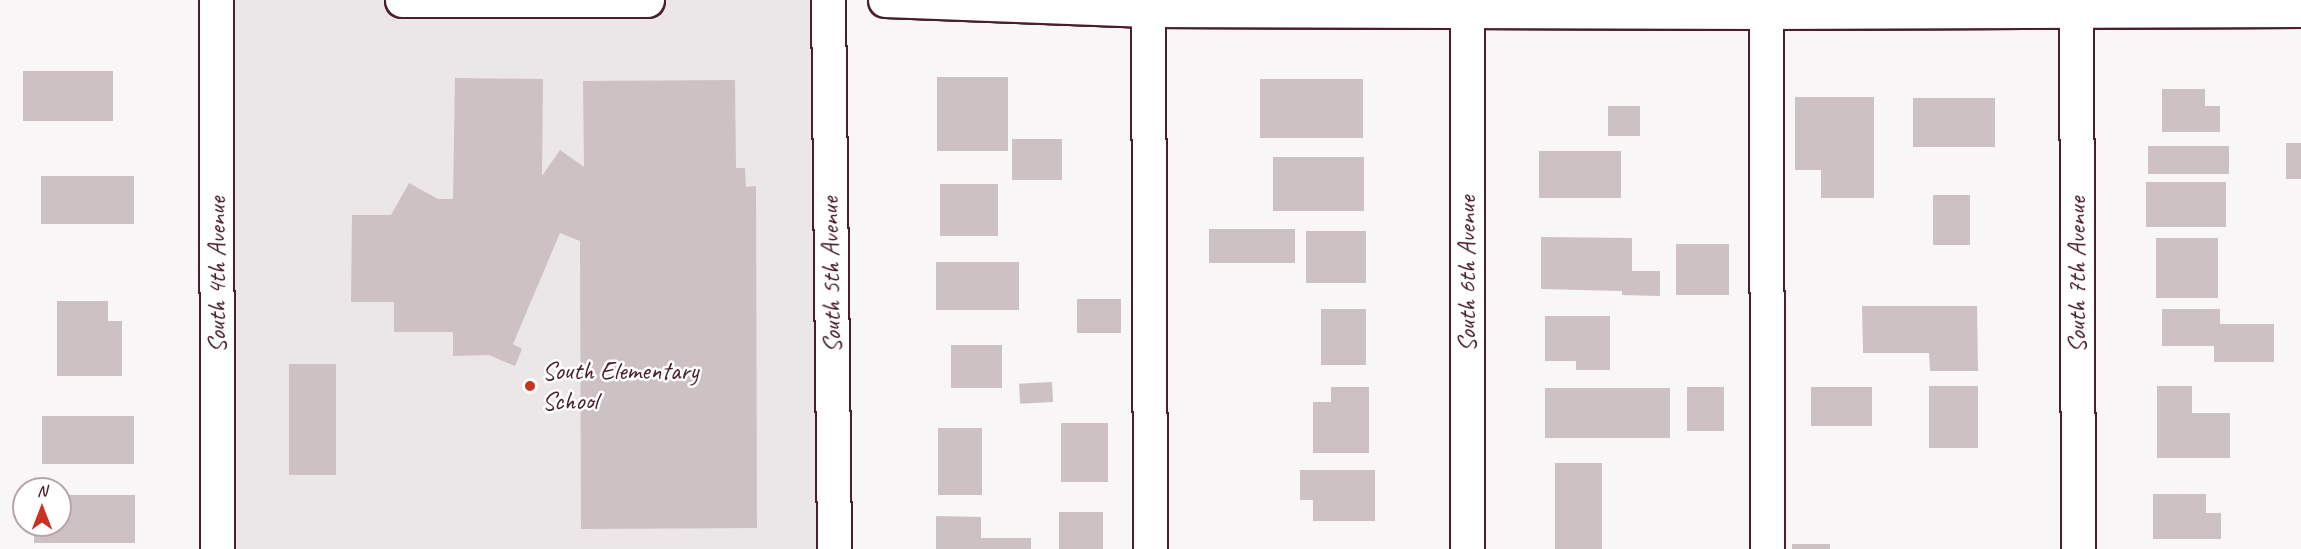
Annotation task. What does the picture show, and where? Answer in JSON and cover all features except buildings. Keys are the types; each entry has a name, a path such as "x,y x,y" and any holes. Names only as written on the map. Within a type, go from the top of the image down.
{"street":[{"name":"South 4th Avenue","path":"216,0 217,549"},
{"path":"402,0 647,0"},
{"name":"South 5th Avenue","path":"828,0 834,549"},
{"path":"885,0 1148,5 2076,5 2301,10"},
{"path":"1148,5 1150,549"},
{"name":"South 7th Avenue","path":"2076,5 2078,549"},
{"name":"South 6th Avenue","path":"1467,6 1467,549"},
{"path":"1766,6 1767,549"}],"shaded area":[{"name":"South Elementary School","path":"221,0 834,0 834,549 221,549"}],"place":[{"name":"South Elementary School","path":"530,386"}]}
